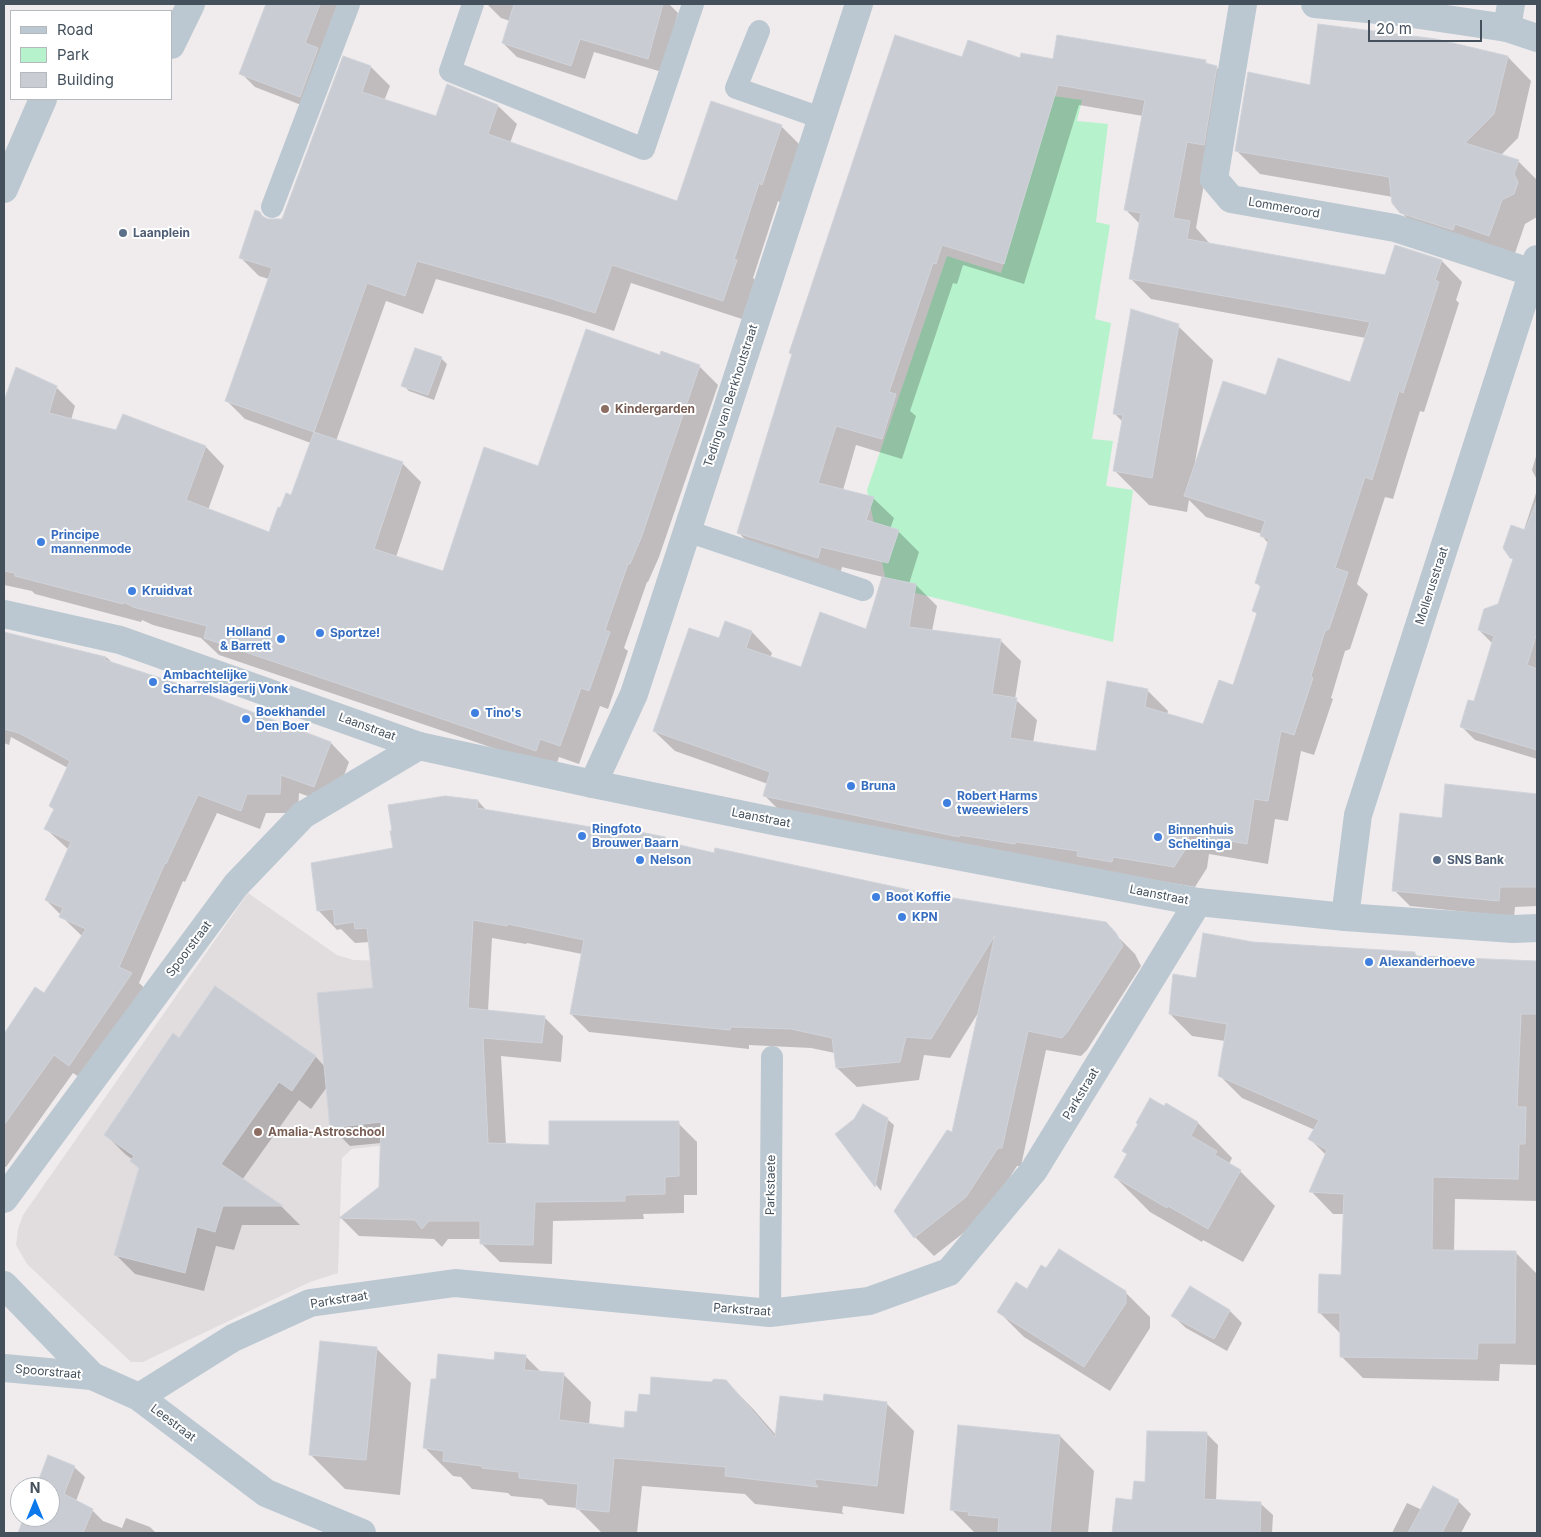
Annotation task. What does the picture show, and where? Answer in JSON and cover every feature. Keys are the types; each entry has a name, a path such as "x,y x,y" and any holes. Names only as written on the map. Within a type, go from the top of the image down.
{"street":[{"path":"172,43 191,4"},
{"name":"Teding van Berkhoutstraat","path":"593,784 634,694 859,4"},
{"name":"Lommeroord","path":"1243,4 1214,179 1232,199 1395,228 1535,266"},
{"path":"1314,4 1399,12 1509,16 1537,38"},
{"path":"4,189 43,100"},
{"name":"Mollerusstraat","path":"1345,917 1358,815 1535,266"},
{"name":"Laanstraat","path":"4,614 120,640 419,746 778,822 1198,902 1345,917 1513,929 1537,928"},
{"name":"Spoorstraat","path":"4,1199 236,885 303,815 419,746"},
{"name":"Parkstraat","path":"139,1397 233,1338 310,1303 455,1283 770,1313 869,1301 949,1272 1034,1170 1198,902"},
{"name":"Leestraat","path":"4,1285 92,1376 139,1397 266,1493 362,1533"},
{"name":"Spoorstraat","path":"4,1368 92,1376"}],"lane":[{"path":"272,207 349,4"},
{"path":"473,4 450,71 644,149 693,4"},
{"path":"759,31 736,88 822,118"},
{"path":"687,531 863,590"},
{"name":"Parkstaete","path":"770,1313 772,1057"}],"shaded area":[{"name":"Amalia-Astroschool","path":"248,893 337,955 354,960 390,961 433,1140 352,1149 342,1158 338,1273 310,1282 143,1362 131,1362 27,1264 16,1245 18,1229 23,1215"}],"green space":[{"path":"1053,96 1082,100 1077,121 1108,124 1096,222 1110,225 1095,319 1111,323 1092,439 1113,441 1106,486 1133,490 1113,642 887,586 867,490 947,256 1001,273"}],"building":[{"path":"266,4 320,4 305,43 318,48 300,97 239,74"},
{"path":"514,4 663,4 648,59 580,39 571,66 502,43"},
{"path":"1318,24 1436,39 1508,56 1494,114 1465,143 1519,160 1514,174 1518,182 1514,194 1502,200 1489,236 1455,224 1453,230 1400,213 1392,203 1389,177 1235,151 1248,72 1310,85"},
{"path":"895,35 962,57 968,40 1020,58 1021,53 1053,59 1057,35 1206,60 1205,63 1217,66 1204,145 1187,142 1173,218 1190,221 1187,239 1385,275 1395,245 1442,260 1435,280 1439,282 1403,393 1399,391 1372,480 1365,477 1335,568 1348,572 1329,629 1325,631 1311,676 1313,678 1294,735 1281,731 1268,801 1254,799 1247,844 1189,834 1187,847 1174,867 1113,857 1112,862 1077,856 1078,851 1016,842 1015,844 960,835 959,837 763,796 770,772 653,731 689,628 719,638 725,621 752,631 746,648 801,667 820,612 866,629 882,577 916,584 909,627 1001,639 992,694 1017,698 1010,738 1096,751 1107,681 1148,689 1145,707 1203,724 1219,680 1233,685 1257,613 1252,611 1261,585 1255,583 1269,539 1260,536 1265,521 1184,496 1223,381 1266,395 1278,358 1350,382 1370,322 1129,279 1141,213 1124,210 1145,100 1058,85 1004,264 942,245 936,264 933,263 889,392 896,394 882,439 836,426 818,483 874,497 866,520 899,530 888,563 821,547 818,558 737,533 792,354 789,353"},
{"path":"343,56 371,66 362,92 436,116 447,84 498,105 488,134 677,201 711,101 782,125 762,185 759,183 723,301 612,265 595,313 417,261 405,296 367,283 314,432 225,401 272,268 239,258 255,210 268,219 282,219"},
{"path":"1131,309 1179,324 1152,478 1113,471 1123,415 1113,414"},
{"path":"586,329 660,355 661,351 700,365 641,538 630,564 628,564 605,630 610,632 589,691 581,688 560,746 540,739 536,751 204,638 207,626 133,607 123,602 123,604 15,576 15,573 4,571 4,401 16,367 57,386 49,413 116,430 123,414 206,446 186,500 269,532 278,507 280,508 286,493 291,495 314,432 403,462 374,549 443,571 484,447 538,466"},
{"path":"415,348 442,357 428,395 401,386"},
{"path":"1536,503 1537,632 1527,665 1537,669 1537,750 1460,727 1468,700 1474,701 1494,636 1478,630 1484,609 1498,604 1513,559 1510,558 1503,548 1511,525 1525,530"},
{"path":"4,632 106,657 105,660 176,683 331,742 314,787 281,775 280,794 247,794 241,811 198,795 165,863 119,967 132,973 69,1066 54,1055 4,1125 4,1034 35,987 44,993 86,929 59,917 63,908 45,900 71,842 44,829 54,809 49,806 70,761 19,733 4,729"},
{"path":"1445,784 1537,794 1537,887 1500,887 1499,901 1392,891 1400,813 1442,818"},
{"path":"445,796 478,800 477,808 615,831 615,827 665,837 680,845 714,853 715,848 928,894 1106,922 1116,933 1123,946 1062,1038 1028,1031 1002,1148 998,1148 966,1197 914,1238 894,1211 947,1130 952,1132 995,935 931,1039 906,1037 900,1062 836,1068 832,1038 791,1029 731,1027 730,1030 570,1014 584,940 508,924 507,926 473,920 468,1008 545,1016 542,1043 483,1038 488,1143 549,1145 549,1121 679,1121 679,1176 665,1177 665,1194 625,1195 625,1201 535,1202 533,1245 480,1244 480,1221 429,1221 422,1229 415,1220 339,1218 379,1187 381,1122 330,1128 317,993 373,988 367,928 355,929 354,922 335,925 333,909 317,911 311,863 393,848 388,805"},
{"path":"1203,933 1253,942 1415,952 1415,956 1537,961 1537,1014 1521,1014 1517,1107 1526,1107 1525,1144 1519,1144 1518,1179 1433,1177 1432,1250 1516,1251 1515,1343 1478,1343 1477,1359 1340,1357 1340,1313 1318,1313 1319,1274 1341,1275 1344,1194 1309,1192 1327,1150 1308,1139 1319,1120 1218,1076 1227,1024 1169,1014 1173,974 1196,978"},
{"path":"215,986 316,1056 292,1091 279,1082 221,1164 283,1206 223,1206 215,1232 197,1227 185,1273 114,1255 139,1168 130,1161 134,1156 104,1135 173,1033 179,1038"},
{"path":"1150,1098 1164,1106 1166,1103 1198,1122 1191,1136 1217,1151 1215,1155 1241,1170 1208,1229 1114,1177 1127,1154 1122,1151 1138,1124 1136,1123"},
{"path":"863,1104 888,1118 875,1187 835,1134 854,1119"},
{"path":"1059,1249 1126,1291 1126,1303 1084,1367 997,1312 1016,1282 1027,1289 1041,1265 1046,1268"},
{"path":"1190,1286 1230,1310 1214,1339 1171,1316"},
{"path":"320,1341 377,1347 366,1460 309,1455"},
{"path":"495,1352 526,1355 524,1370 564,1373 559,1420 624,1428 625,1411 637,1412 639,1394 650,1395 651,1377 711,1382 714,1379 726,1380 775,1437 780,1396 823,1401 824,1394 887,1402 877,1486 815,1479 818,1487 725,1476 726,1467 614,1458 609,1512 576,1509 578,1484 519,1478 519,1472 443,1461 444,1451 423,1448 431,1379 436,1379 438,1354 494,1360"},
{"path":"958,1425 1060,1435 1050,1533 998,1533 999,1518 968,1515 969,1512 950,1510"},
{"path":"1147,1431 1207,1432 1204,1499 1261,1502 1260,1533 1112,1533 1116,1498 1132,1500 1134,1481 1145,1482"},
{"path":"48,1455 75,1466 64,1494 93,1509 83,1533 18,1533 20,1527 60,1527 60,1477 40,1477"},
{"path":"1433,1486 1459,1500 1442,1533 1408,1533"}],"place":[{"name":"Laanplein","path":"123,233"},
{"name":"Kindergarden","path":"605,409"},
{"name":"Principe mannenmode","path":"41,542"},
{"name":"Kruidvat","path":"132,591"},
{"name":"Sportze!","path":"320,633"},
{"name":"Holland & Barrett","path":"281,639"},
{"name":"Ambachtelijke Scharrelslagerij Vonk","path":"153,682"},
{"name":"Tino's","path":"475,713"},
{"name":"Boekhandel Den Boer","path":"246,719"},
{"name":"Bruna","path":"851,786"},
{"name":"Robert Harms tweewielers","path":"947,803"},
{"name":"Ringfoto Brouwer Baarn","path":"582,836"},
{"name":"Binnenhuis Scheltinga","path":"1158,837"},
{"name":"Nelson","path":"640,860"},
{"name":"SNS Bank","path":"1437,860"},
{"name":"Boot Koffie","path":"876,897"},
{"name":"KPN","path":"902,917"},
{"name":"Alexanderhoeve","path":"1369,962"},
{"name":"Amalia-Astroschool","path":"258,1132"}]}
